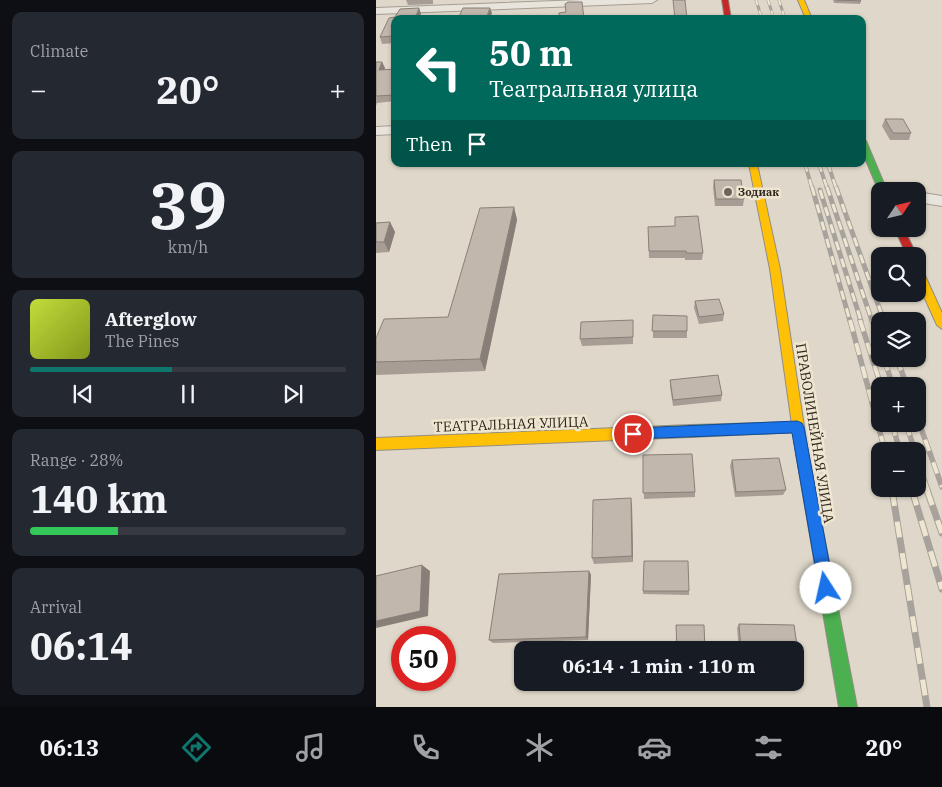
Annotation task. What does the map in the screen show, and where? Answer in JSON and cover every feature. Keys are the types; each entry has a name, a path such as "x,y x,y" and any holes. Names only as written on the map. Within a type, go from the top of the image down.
{"main road":[{"path":"725,0 727,15"},
{"path":"801,0 807,15"},
{"path":"866,151 879,182"},
{"name":"ПРАВОЛИНЕЙНАЯ УЛИЦА","path":"754,167 775,269 797,427 848,707"},
{"path":"926,289 942,325"},
{"name":"ТЕАТРАЛЬНАЯ УЛИЦА","path":"376,444 797,427"}],"street":[{"path":"376,12 652,0"},
{"path":"376,131 391,130"},
{"path":"926,198 942,201"}],"building":[{"path":"673,0 685,0 687,15 675,15"},
{"path":"568,2 582,2 584,15 559,15 559,13 566,12 565,4"},
{"path":"419,8 416,15 396,15 400,9"},
{"path":"463,8 490,8 487,15 460,15"},
{"path":"389,18 391,18 391,36 380,37"},
{"path":"376,62 382,62 379,70 391,69 391,95 376,96"},
{"path":"885,119 903,119 911,133 893,133"},
{"path":"714,180 741,180 744,199 716,199"},
{"path":"514,207 480,359 376,362 376,338 384,319 448,317 480,208"},
{"path":"698,216 703,253 649,251 648,227 675,226 675,217"},
{"path":"390,222 384,242 376,242 376,223"},
{"path":"719,299 724,314 699,317 695,301"},
{"path":"653,315 687,316 687,331 652,331"},
{"path":"633,320 633,337 580,339 581,322"},
{"path":"718,375 722,395 673,400 670,380"},
{"path":"692,454 695,492 643,493 643,455"},
{"path":"779,458 786,490 736,492 732,460"},
{"path":"631,498 632,556 592,558 593,500"},
{"path":"644,561 688,561 689,591 643,591"},
{"path":"422,565 420,611 376,621 376,576"},
{"path":"589,571 586,637 489,640 499,574"},
{"path":"739,624 794,625 796,641 740,641"},
{"path":"676,625 704,625 705,641 677,641"}],"railway":[{"path":"756,0 761,15"},
{"path":"768,0 773,15"},
{"path":"779,0 784,15"},
{"path":"806,167 812,188"},
{"path":"820,167 827,188"},
{"path":"829,167 836,188"},
{"path":"812,187 850,321"},
{"path":"827,187 871,318"},
{"path":"836,187 881,312"},
{"path":"820,190 861,321"},
{"path":"850,320 883,442"},
{"path":"860,320 878,377"},
{"path":"887,367 890,377"},
{"path":"900,367 904,377"},
{"path":"894,432 897,442"},
{"path":"909,432 912,442"},
{"path":"922,432 942,487"},
{"path":"926,485 928,491"},
{"path":"927,490 942,533"},
{"path":"893,497 927,707"},
{"path":"914,497 942,589"}],"traffic: fast":[{"path":"866,151 879,182"},
{"path":"691,431 797,427"},
{"path":"802,453 848,707"}],"traffic: slow":[{"path":"801,0 807,15"},
{"path":"754,167 775,269 802,453"},
{"path":"926,289 942,325"},
{"path":"376,444 691,431"}],"traffic: jam":[{"path":"725,0 727,15"},
{"path":"904,238 908,247"}],"place":[{"name":"Зодиак","path":"728,192"}],"route":[{"path":"633,434 797,427 826,588"}]}
